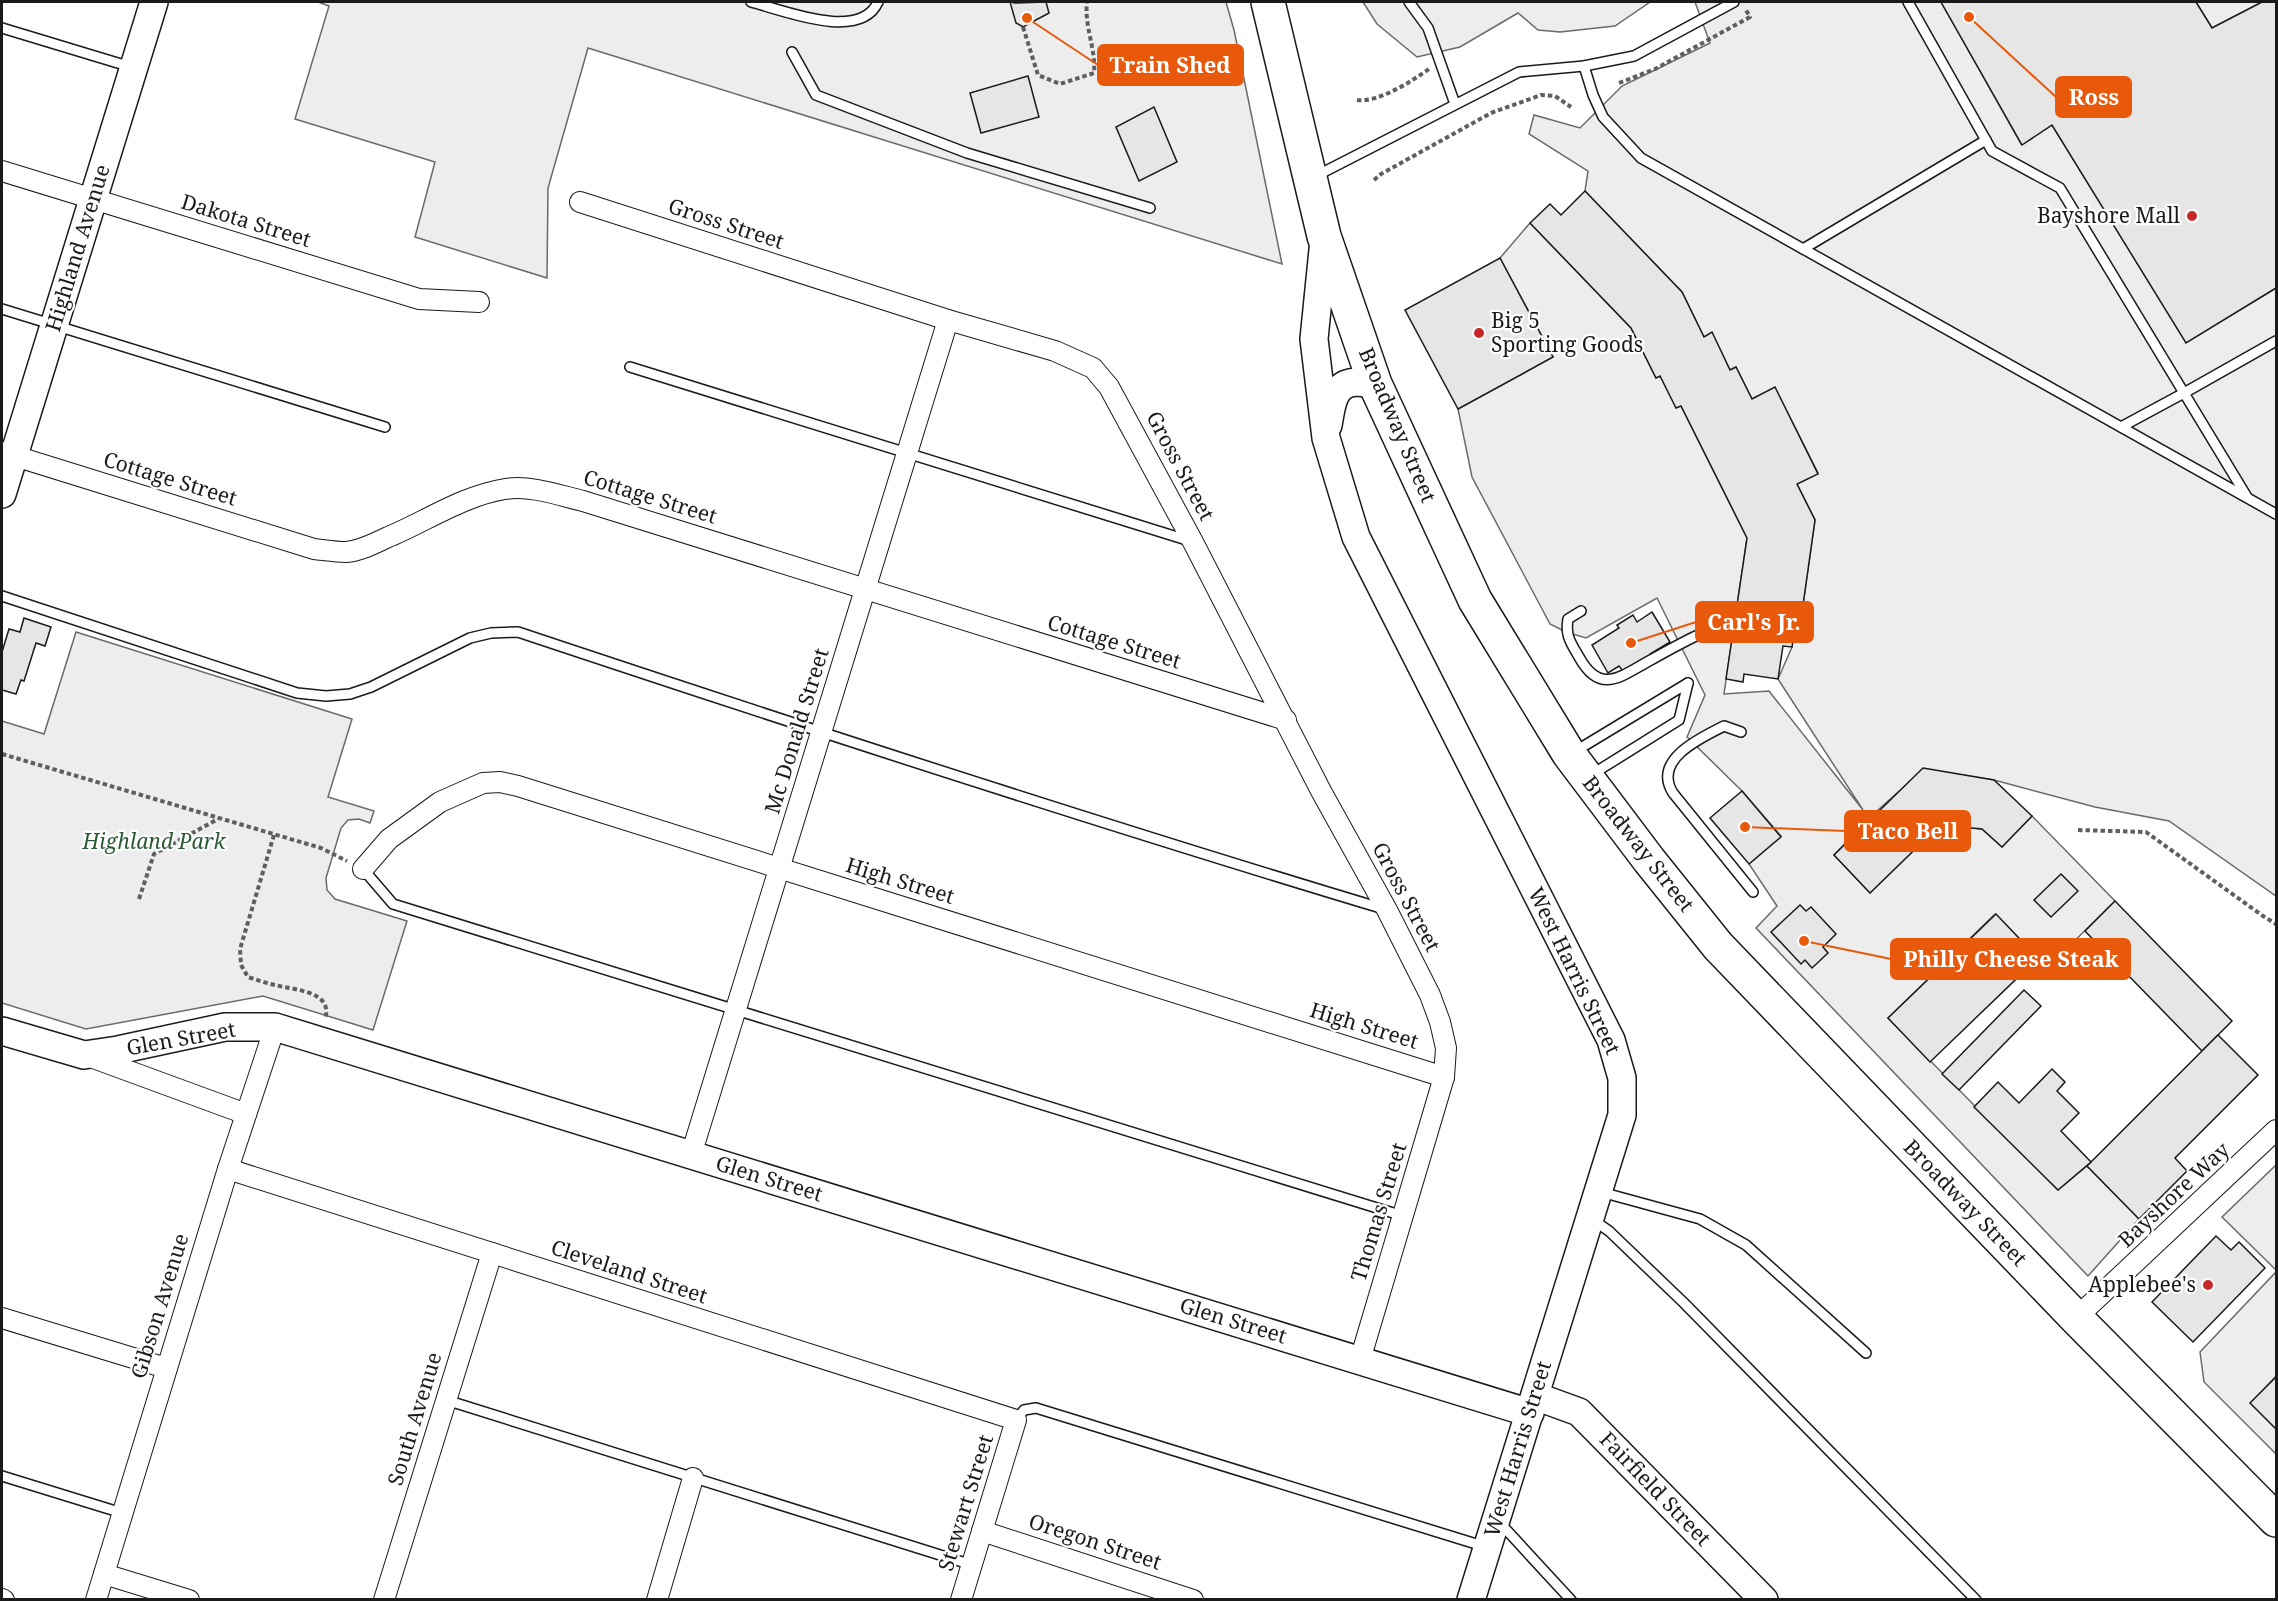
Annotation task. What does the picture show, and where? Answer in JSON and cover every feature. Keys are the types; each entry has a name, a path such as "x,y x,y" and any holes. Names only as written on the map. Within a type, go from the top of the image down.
{"highway":[{"name":"Broadway Street","path":"1268,2 1324,236 1375,384 1475,600 1578,766 1718,946 2076,1317 2277,1520"}],"street":[{"name":"Highland Avenue","path":"2,494 7,454 54,325 154,2"},
{"name":"Dakota Street","path":"2,171 419,299 479,302"},
{"name":"Gross Street","path":"580,201 948,320 1055,351 1093,368 1109,387 1193,542 1430,995 1446,1048 1444,1077"},
{"name":"West Harris Street","path":"1324,236 1314,339 1326,438 1356,537 1611,1040 1622,1078 1622,1115 1471,1599"},
{"name":"Mc Donald Street","path":"691,1155 948,320"},
{"name":"West Harris Street","path":"1326,438 1332,402 1338,389 1349,382 1375,384"},
{"name":"Cottage Street","path":"7,454 314,549 346,552 361,549 404,531 437,513 483,495 506,489 526,489 583,501 1286,720"},
{"name":"High Street","path":"363,870 389,839 440,802 483,783 500,782 1444,1077"},
{"name":"Glen Street","path":"2,1031 84,1055 225,1028 275,1028 1360,1360 1532,1404"},
{"name":"Gibson Avenue","path":"96,1599 228,1169 275,1028"},
{"path":"84,1055 246,1114"},
{"name":"Thomas Street","path":"1360,1360 1444,1077"},
{"name":"Bayshore Way","path":"2076,1317 2277,1130"},
{"name":"Cleveland Street","path":"228,1169 1016,1420"},
{"name":"South Avenue","path":"384,1599 492,1253"},
{"path":"2,1318 166,1368"},
{"name":"Fairfield Street","path":"1532,1404 1579,1412 1764,1599"},
{"name":"Stewart Street","path":"962,1599 1016,1420"},
{"path":"657,1599 693,1478"},
{"name":"Oregon Street","path":"982,1531 1193,1599"},
{"path":"104,1574 189,1599"}],"lane":[{"path":"752,2 830,22 855,21 876,7 878,2"},
{"path":"1409,2 1428,28 1455,104"},
{"path":"1908,2 1992,151 2060,188 2248,498"},
{"path":"1309,180 1519,72 1584,66 1634,56 1727,3"},
{"path":"2,27 133,68"},
{"path":"792,52 816,96 967,153 1150,208"},
{"path":"1584,66 1603,117 1641,158 2277,514"},
{"path":"1803,249 1986,140"},
{"path":"2,309 385,427"},
{"path":"2121,427 2277,341"},
{"path":"630,367 1193,542"},
{"path":"2,596 297,693 326,696 350,694 371,687 470,638 491,633 518,632 822,734 1187,850 1387,910"},
{"path":"1581,611 1568,619 1566,632 1584,666 1592,675 1610,680 1625,676 1698,634"},
{"path":"1688,683 1679,720 1578,766 1688,683"},
{"path":"1741,732 1724,726 1713,732 1671,760 1667,774 1668,785 1673,793 1753,892"},
{"path":"363,870 393,904 1403,1216"},
{"path":"1599,1191 1700,1219 1746,1245 1866,1353"},
{"path":"1591,1219 1609,1231 1684,1303 1976,1599"},
{"path":"446,1400 972,1565"},
{"path":"1016,1420 1024,1410 1036,1408 1487,1547"},
{"path":"2,1476 122,1513"},
{"path":"1496,1520 1571,1599"}],"path":[{"path":"1023,27 1038,75 1060,84 1094,73 1095,58 1086,14 1087,2"},
{"path":"1619,83 1655,69 1750,17 1741,2"},
{"path":"1357,100 1365,102 1378,99 1428,70 1431,66"},
{"path":"1374,180 1491,113 1531,98 1541,95 1555,96 1571,107"},
{"path":"2,754 321,848 363,870"},
{"path":"140,899 154,854 219,818"},
{"path":"2078,830 2146,832 2277,924"},
{"path":"274,835 240,949 241,965 248,977 294,988 316,996 324,1003 327,1011 318,1040"}],"shaded area":[{"path":"318,2 1226,2 1234,30 1282,264 588,48 548,188 547,278 415,237 435,162 295,119 329,6"},
{"path":"1363,2 1650,2 1615,26 1560,32 1538,30 1518,13 1460,47 1417,57 1377,24"},
{"path":"1695,2 1941,2 2021,144 2052,125 2186,342 2276,288 2276,896 2169,821 2095,807 1994,780 1924,769 1869,818 1834,855 1870,893 1940,825 1982,829 2002,847 2032,816 2115,901 2047,968 1995,914 1888,1018 2058,1190 2087,1166 2139,1219 2088,1276 1756,928 1777,906 1749,864 1781,836 1742,791 1687,737 1705,695 1657,598 1586,638 1550,624 1472,477 1458,409 1553,357 1500,258 1530,223 1631,328 1656,378 1660,376 1681,406 1747,538 1724,694 1769,691 1863,810 1778,679 1792,647 1797,612 1802,612 1815,520 1797,484 1818,473 1775,388 1752,399 1736,367 1730,370 1712,333 1704,337 1682,292 1585,191 1588,171 1529,134 1534,115 1580,128 1622,86 1710,43"},
{"path":"2196,2 2262,2 2212,28"},
{"name":"Highland Park","path":"76,632 352,719 328,797 374,811 370,823 359,819 348,820 341,828 326,878 327,890 335,899 407,921 373,1030 263,996 86,1029 2,1003 2,721 44,734"},
{"path":"2276,1165 2276,1270 2222,1217"},
{"path":"2276,1272 2276,1376 2251,1403 2276,1429 2276,1454 2204,1382 2200,1352"}],"building":[{"path":"1010,2 1046,2 1049,13 1023,27 1016,23"},
{"name":"Bayshore Mall","path":"1941,2 2196,2 2212,28 2262,2 2276,2 2276,288 2186,343 2052,125 2022,145"},
{"path":"1028,76 1039,117 981,133 970,93"},
{"path":"1154,107 1177,162 1139,181 1116,127"},
{"path":"1585,191 1682,292 1704,337 1712,332 1730,370 1736,367 1752,399 1775,387 1818,474 1797,484 1815,520 1802,612 1797,612 1792,647 1783,646 1778,679 1744,674 1743,682 1726,679 1747,538 1681,406 1676,408 1660,376 1656,378 1631,328 1530,223 1550,204 1561,215"},
{"name":"Big 5 Sporting Goods","path":"1500,258 1553,357 1458,409 1405,310"},
{"path":"1652,612 1670,642 1650,654 1651,658 1644,663 1642,660 1623,671 1619,666 1608,673 1592,645 1619,628 1617,625 1633,615 1637,622"},
{"path":"24,618 51,627 45,646 36,643 24,681 21,680 16,694 2,690 2,652 9,629 20,632"},
{"path":"1923,768 1994,780 2032,816 2002,847 1982,829 1940,825 1870,893 1834,855"},
{"path":"1742,791 1781,837 1749,864 1710,818"},
{"path":"2061,874 2078,891 2051,917 2034,900"},
{"path":"2115,901 2232,1021 2202,1051 2085,931"},
{"path":"1800,905 1806,911 1811,907 1836,934 1823,947 1828,953 1812,968 1805,960 1801,964 1771,932"},
{"path":"1996,914 2038,958 1930,1062 1888,1018"},
{"path":"2024,990 2041,1006 1959,1090 1942,1074"},
{"path":"2218,1035 2258,1075 2175,1158 2187,1171 2139,1219 2087,1166"},
{"path":"2052,1069 2065,1082 2057,1091 2079,1113 2061,1131 2091,1162 2058,1190 1974,1107 1998,1082 2019,1103"},
{"name":"Applebee's","path":"2216,1236 2231,1250 2239,1242 2265,1268 2193,1342 2152,1302"},
{"path":"2276,1377 2276,1429 2250,1403"}],"place":[{"name":"Ross","path":"1969,17"},
{"name":"Train Shed","path":"1027,18"},
{"name":"Bayshore Mall","path":"2192,216"},
{"name":"Big 5 Sporting Goods","path":"1479,333"},
{"name":"Carl's Jr.","path":"1631,643"},
{"name":"Taco Bell","path":"1745,827"},
{"name":"Philly Cheese Steak","path":"1804,941"},
{"name":"Applebee's","path":"2208,1285"}]}
